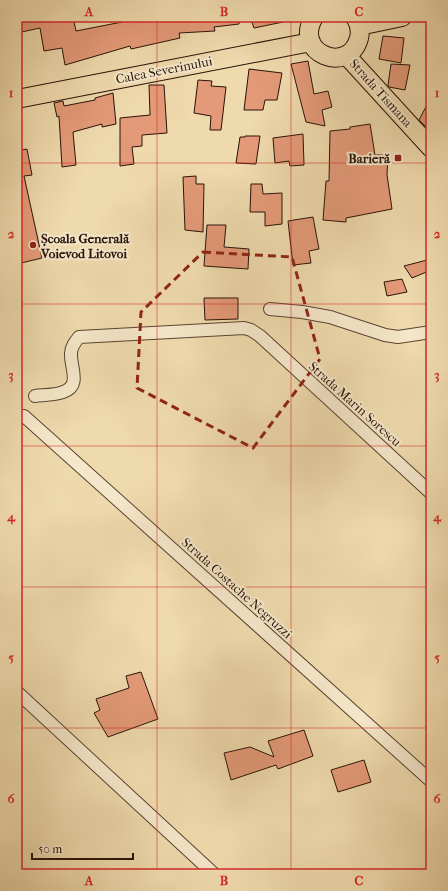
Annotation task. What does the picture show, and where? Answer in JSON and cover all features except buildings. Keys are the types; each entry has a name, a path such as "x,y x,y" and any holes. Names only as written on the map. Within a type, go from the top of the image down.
{"main road":[{"path":"314,17 310,26 309,34 311,42 315,49 330,57 346,55 353,50 358,43 360,35 357,22 402,17"},
{"name":"Calea Severinului","path":"17,99 311,42"},
{"name":"Strada Tismana","path":"346,55 431,148"}],"street":[{"path":"270,309 302,312 330,317 385,335 398,337 431,332"},
{"name":"Strada Marin Sorescu","path":"35,396 63,392 70,389 74,382 71,354 73,344 79,336 244,328 251,330 260,336 431,493"},
{"name":"Strada Costache Negruzzi","path":"24,416 431,781"},
{"path":"17,692 214,874"}],"highlighted area":[{"path":"203,252 292,257 320,359 253,448 137,388 141,312"}],"place":[{"name":"Barieră","path":"398,158"},
{"name":"Școala Generală Voievod Litovoi","path":"33,245"}]}
